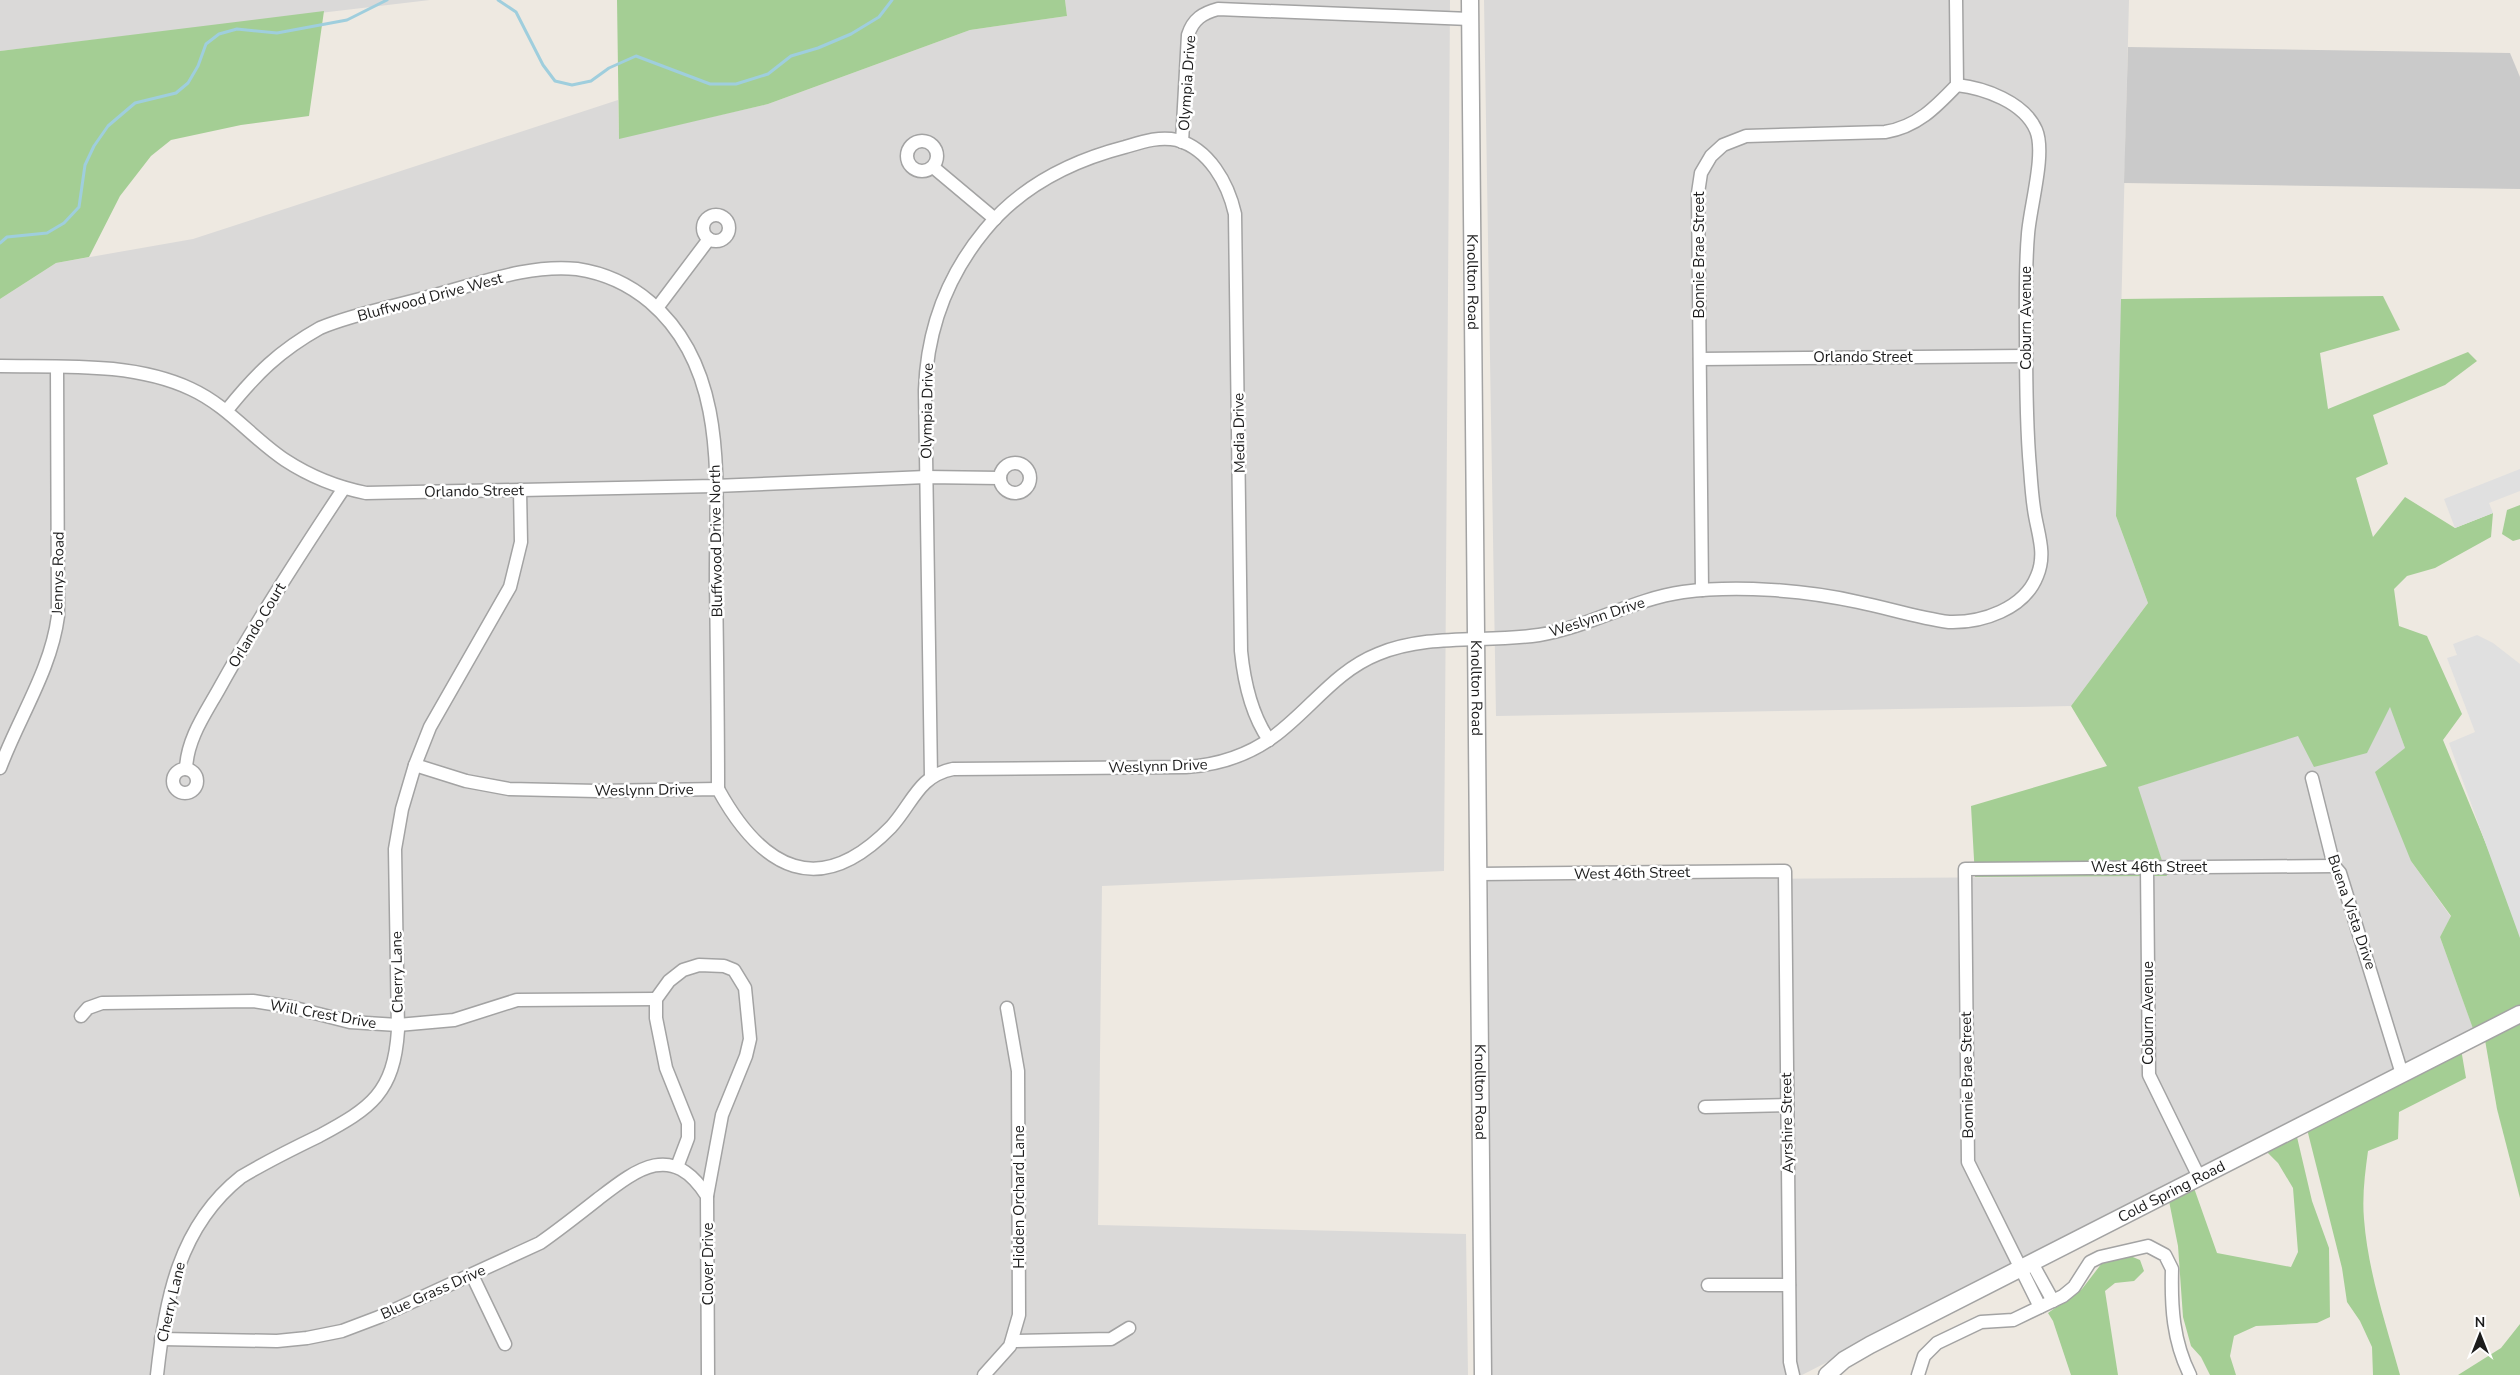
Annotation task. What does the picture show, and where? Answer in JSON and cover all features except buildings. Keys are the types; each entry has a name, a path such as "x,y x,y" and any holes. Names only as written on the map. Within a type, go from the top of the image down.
{"street":[{"name":"Knollton Road","path":"1470,0 1483,1375"},
{"path":"1956,0 1957,85"},
{"name":"Olympia Drive","path":"931,777 926,380 933,331 940,306 957,270 973,245 995,219 1042,180 1084,158 1151,139 1167,139 1182,142 1188,38 1195,22 1206,12 1218,9 1470,18"},
{"name":"Coburn Avenue","path":"1957,85 1986,90 2004,100 2029,120 2038,137 2039,155 2031,205 2027,250 2026,356 2029,462 2034,508 2042,553 2036,579 2024,596"},
{"name":"Bonnie Brae Street","path":"1702,590 1698,188 1701,173 1715,152 1731,141 1746,136 1876,133 1897,130 1925,116 1957,85"},
{"name":"Media Drive","path":"1182,142 1199,151 1220,176 1231,199 1237,223 1242,651 1248,692 1259,722 1269,740"},
{"path":"933,167 995,219"},
{"path":"657,308 709,239"},
{"name":"Bluffwood Drive West","path":"227,410 266,365 294,343 320,328 512,274 546,268 594,273 624,284 657,308"},
{"name":"Bluffwood Drive North","path":"657,308 672,323 684,341 703,384 713,427 718,789"},
{"name":"Orlando Street","path":"1700,359 2026,356"},
{"name":"Orlando Street","path":"0,366 117,370 152,376 191,389 227,410 285,460 325,483 379,494 715,486 926,477 1000,478"},
{"name":"Jennys Road","path":"0,768 15,729 50,656 58,616 56,367"},
{"name":"Orlando Court","path":"186,769 187,754 193,736 236,659 344,488"},
{"name":"Cherry Lane","path":"157,1375 161,1339 183,1253 205,1213 225,1190 241,1177 352,1118 369,1105 382,1089 391,1070 396,1051 398,1025 396,849 402,810 415,766 442,704 496,615 510,587 521,542 520,490"},
{"name":"Weslynn Drive","path":"931,777 953,770 1196,767 1242,755 1269,740 1341,674 1371,656 1399,646 1423,642 1476,640 1557,631 1647,600 1702,590 1776,592 1832,597 1910,615 1954,622 1969,621 1995,614 2024,596"},
{"name":"Weslynn Drive","path":"415,766 466,781 509,789 597,791 718,789"},
{"path":"718,789 743,825 779,861 810,869 825,868 867,847 883,834 902,813 919,788 931,777"},
{"name":"Buena Vista Drive","path":"2312,778 2334,866 2340,873 2357,931 2368,957 2402,1074"},
{"name":"West 46th Street","path":"1965,869 2334,866"},
{"name":"Coburn Avenue","path":"2147,867 2149,1075 2198,1177"},
{"name":"Bonnie Brae Street","path":"1965,869 1968,1162 2026,1266"},
{"name":"West 46th Street","path":"1479,874 1784,871"},
{"name":"Ayrshire Street","path":"1784,871 1790,1362 1793,1375"},
{"name":"Clover Drive","path":"656,999 669,981 682,970 699,965 729,967 737,974 745,988 750,1033 748,1049 722,1115 706,1196 708,1375"},
{"path":"656,999 656,1018 666,1068 688,1123 688,1138 677,1167 690,1174 706,1196"},
{"name":"Will Crest Drive","path":"81,1016 88,1008 102,1003 253,1001 291,1006 350,1022 398,1025 454,1020 517,1000 656,999"},
{"name":"Hidden Orchard Lane","path":"984,1375 1003,1356 1012,1340 1018,1324 1020,1306 1018,1071 1007,1008"},
{"name":"Cold Spring Road","path":"1827,1375 1856,1352 1870,1344 2520,1014"},
{"path":"1705,1107 1787,1105"},
{"name":"Blue Grass Drive","path":"161,1339 277,1340 322,1336 361,1325 522,1252 557,1231 629,1174 652,1166 677,1167"},
{"path":"1918,1375 1924,1356 1937,1343 1981,1322 2013,1320 2053,1301 2074,1287 2085,1267 2095,1259 2144,1246 2159,1250 2166,1255 2171,1266 2173,1321 2178,1345 2190,1375"},
{"path":"2026,1266 2053,1301"},
{"path":"2026,1266 2040,1307"},
{"path":"472,1275 505,1344"},
{"path":"1708,1285 1789,1285"},
{"path":"1012,1340 1111,1339 1129,1328"}],"shaded area":[{"path":"0,0 430,0 0,51"},
{"path":"1065,0 1450,0 1444,871 1102,886 1098,1225 1466,1234 1468,1375 0,1375 0,299 56,263 193,239 618,100 619,138 768,104 970,30 1067,16"},
{"path":"1484,0 2129,0 2116,516 2148,603 2071,706 1496,716"},
{"path":"2128,47 2510,53 2520,77 2520,189 2124,183"},
{"path":"2520,469 2520,491 2489,503 2493,513 2455,528 2444,499"},
{"path":"2477,635 2493,643 2520,664 2520,938 2449,743 2475,732 2447,658 2457,655 2453,644"},
{"path":"2390,706 2405,748 2411,861 2451,917 2440,937 2474,1031 1802,1375 1492,1375 1488,881 2167,876 2137,787"}],"green space":[{"path":"617,0 1065,0 1067,16 970,30 768,104 619,139"},
{"path":"324,11 309,116 241,125 171,140 151,156 120,196 89,257 56,263 0,299 0,51"},
{"path":"2383,296 2400,330 2320,353 2328,409 2468,352 2477,361 2445,385 2373,415 2388,464 2356,478 2373,537 2405,497 2455,528 2493,513 2491,537 2435,568 2407,576 2394,589 2399,626 2427,636 2462,714 2443,740 2520,926 2520,1008 2476,1037 2440,937 2451,916 2411,861 2375,772 2405,748 2390,707 2367,753 2314,767 2298,736 2138,787 2167,876 1975,877 1971,806 2107,766 2071,706 2148,603 2116,516 2121,299"},
{"path":"2520,505 2520,539 2513,541 2502,534 2507,510"},
{"path":"2520,1021 2520,1198 2497,1109 2485,1040"},
{"path":"2461,1049 2466,1078 2399,1112 2398,1139 2368,1151 2363,1202 2366,1239 2378,1298 2400,1375 2373,1375 2372,1347 2360,1321 2347,1302 2342,1268 2307,1129"},
{"path":"2297,1137 2312,1201 2329,1248 2330,1317 2317,1323 2256,1326 2234,1336 2230,1356 2236,1375 2210,1375 2201,1357 2191,1346 2183,1317 2178,1246 2169,1201 2194,1188 2217,1253 2291,1267 2298,1252 2293,1188 2278,1163 2267,1152"},
{"path":"2128,1255 2140,1260 2144,1271 2134,1281 2115,1283 2105,1291 2118,1375 2071,1375 2053,1321 2048,1313 2082,1289 2102,1263"},
{"path":"2520,1324 2520,1375 2458,1375 2501,1348"}],"waterway":[{"path":"0,243 7,237 47,233 64,223 79,207 85,165 94,146 108,126 135,103 176,93 188,83 198,66 206,44 219,34 237,29 277,33 347,20 387,0"},
{"path":"498,0 516,12 543,65 555,81 572,85 591,81 609,68 636,56 710,84 736,84 768,74 791,56 818,48 851,34 879,17 892,0"}]}
